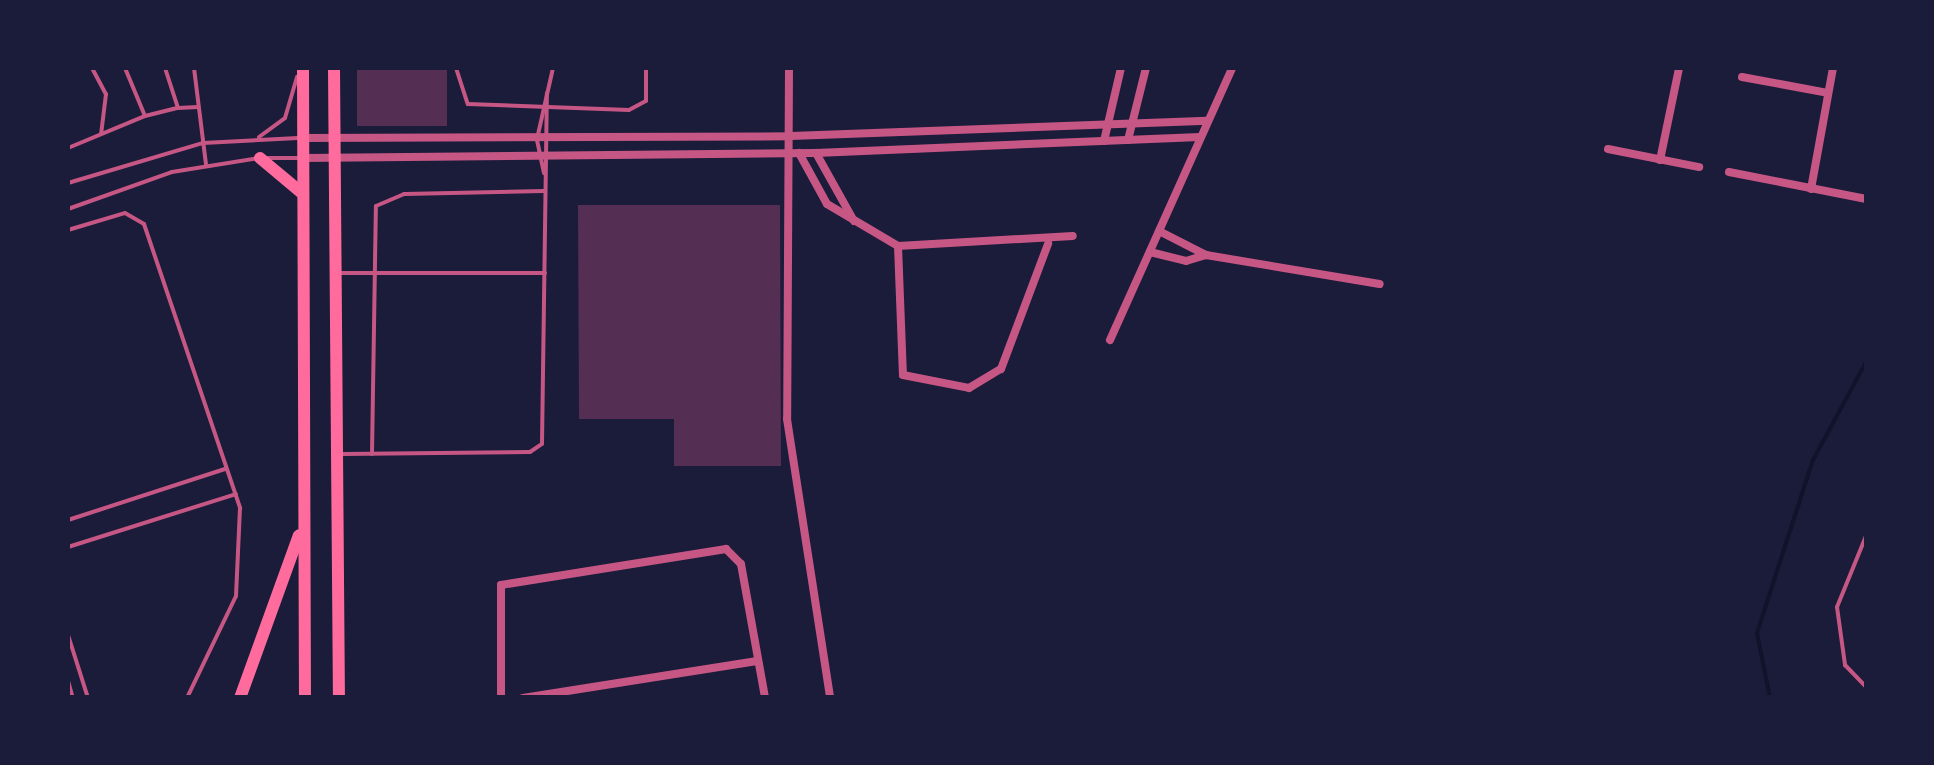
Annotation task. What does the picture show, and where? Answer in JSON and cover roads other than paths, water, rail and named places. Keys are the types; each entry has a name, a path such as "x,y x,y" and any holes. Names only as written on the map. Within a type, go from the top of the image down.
{"main road":[{"path":"302,68 305,698"},
{"path":"334,68 334,454 339,698"},
{"path":"260,158 304,196"},
{"path":"240,698 276,618 304,514"}],"street":[{"path":"789,68 790,136 795,154 788,437 830,698"},
{"path":"1104,141 1122,68"},
{"path":"1128,140 1146,68"},
{"path":"1110,340 1232,68"},
{"path":"1660,160 1678,68"},
{"path":"1811,189 1833,68"},
{"path":"1742,77 1828,94"},
{"path":"302,138 790,136 1208,121"},
{"path":"304,158 550,160 816,154 1200,137"},
{"path":"1608,149 1699,167"},
{"path":"795,154 827,204 898,246 1048,244 1073,236"},
{"path":"816,154 854,220"},
{"path":"1729,172 1866,199"},
{"path":"1158,231 1206,255 1380,284"},
{"path":"898,246 903,375 969,388 1000,369 1048,244"},
{"path":"1150,252 1186,261 1206,255"},
{"path":"502,698 500,585 720,549 741,564 765,698"},
{"path":"523,698 757,661"}],"lane":[{"path":"92,68 106,94 100,135"},
{"path":"125,68 144,116"},
{"path":"165,68 178,108"},
{"path":"194,68 206,164"},
{"path":"252,139 285,118 302,68"},
{"path":"456,68 462,102 637,110 648,93 646,68"},
{"path":"334,454 542,444 546,273 544,174 537,139 540,108 552,68"},
{"path":"544,174 550,160 551,108 547,93"},
{"path":"68,148 144,116 198,107"},
{"path":"68,183 202,143 302,138"},
{"path":"68,209 206,164 304,158"},
{"path":"372,454 372,216 386,198 544,191"},
{"path":"68,230 132,213 144,224 236,494 243,566 232,606 187,698"},
{"path":"334,273 546,273"},
{"path":"68,520 227,469"},
{"path":"68,547 236,494"},
{"path":"1866,536 1837,606 1845,665 1866,687"},
{"path":"68,635 88,698"},
{"path":"68,681 73,698"}],"waterway":[{"path":"1770,698 1757,633 1813,460 1866,362"}]}
